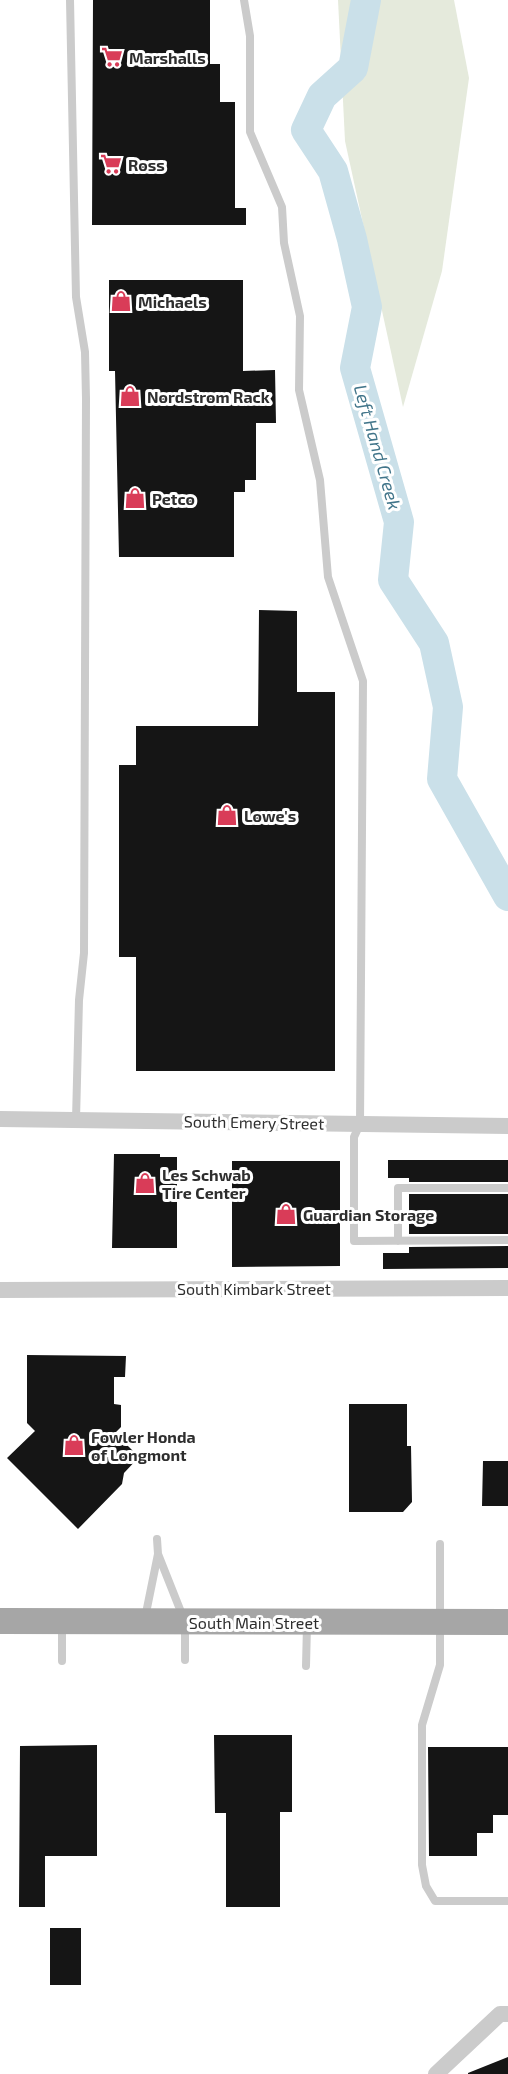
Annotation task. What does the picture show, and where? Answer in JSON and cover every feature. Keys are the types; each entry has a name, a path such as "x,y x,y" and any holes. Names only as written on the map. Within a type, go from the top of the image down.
{"main road":[{"name":"South Main Street","path":"0,1621 508,1622"}],"street":[{"name":"South Emery Street","path":"0,1119 508,1126"},
{"name":"South Kimbark Street","path":"0,1290 508,1288"},
{"path":"436,2074 500,2014 508,2014"}],"lane":[{"path":"70,0 76,297 85,352 87,576 84,952 79,1000 76,1120"},
{"path":"244,0 250,36 250,132 282,207 284,243 300,316 298,390 320,480 328,577 363,681 360,1124 354,1137 354,1241 508,1240"},
{"path":"398,1241 398,1188 508,1188"},
{"path":"144,1621 158,1554 157,1539"},
{"path":"441,1544 441,1665 422,1725 422,1865 426,1886 435,1901 508,1901"},
{"path":"158,1554 185,1622 185,1660"},
{"path":"62,1622 62,1661"},
{"path":"306,1665 307,1622"}],"shaded area":[{"path":"338,0 454,0 469,78 442,271 403,407 345,141"}],"building":[{"path":"93,0 210,0 210,64 220,64 220,102 235,102 235,208 246,208 246,225 92,225"},
{"path":"109,280 243,280 243,371 275,370 276,423 256,423 256,480 245,480 245,492 234,492 234,557 119,557 115,371 109,371"},
{"name":"Lowe's","path":"259,610 297,611 297,692 335,692 335,1071 136,1071 136,957 119,957 119,765 136,765 136,726 258,726"},
{"name":"Les Schwab Tire Center","path":"114,1154 160,1154 160,1157 177,1157 177,1248 112,1248"},
{"path":"388,1160 508,1160 508,1182 409,1182 409,1178 388,1178"},
{"name":"Guardian Storage","path":"232,1161 340,1161 340,1266 232,1267"},
{"path":"409,1194 508,1194 508,1234 409,1234"},
{"path":"508,1246 508,1268 383,1269 383,1253 409,1253 409,1247"},
{"name":"Fowler Honda of Longmont","path":"27,1355 126,1356 125,1377 114,1377 114,1404 121,1405 121,1427 115,1433 139,1457 124,1473 122,1484 78,1529 7,1458 35,1431 27,1423"},
{"path":"349,1404 407,1404 407,1446 411,1446 412,1502 403,1512 349,1512"},
{"path":"483,1461 508,1461 508,1506 482,1506"},
{"path":"214,1735 292,1735 292,1812 280,1812 280,1907 226,1907 226,1813 215,1813"},
{"path":"97,1745 97,1856 45,1856 45,1907 19,1907 20,1746"},
{"path":"428,1747 508,1747 508,1815 493,1815 493,1833 477,1833 477,1856 429,1856"},
{"path":"50,1928 81,1928 81,1985 50,1985"},
{"path":"508,2057 508,2074 468,2074 468,2073"}],"waterway":[{"name":"Left Hand Creek","path":"366,0 353,68 322,96 306,130 333,171 352,239 367,307 355,368 399,522 393,580 434,643 448,707 442,779 508,896"}],"place":[{"name":"Marshalls","path":"112,57"},
{"name":"Ross","path":"111,164"},
{"name":"Michaels","path":"121,301"},
{"name":"Nordstrom Rack","path":"130,396"},
{"name":"Petco","path":"135,498"},
{"name":"Lowe's","path":"227,815"},
{"name":"Les Schwab Tire Center","path":"145,1183"},
{"name":"Guardian Storage","path":"286,1214"},
{"name":"Fowler Honda of Longmont","path":"74,1445"}]}
